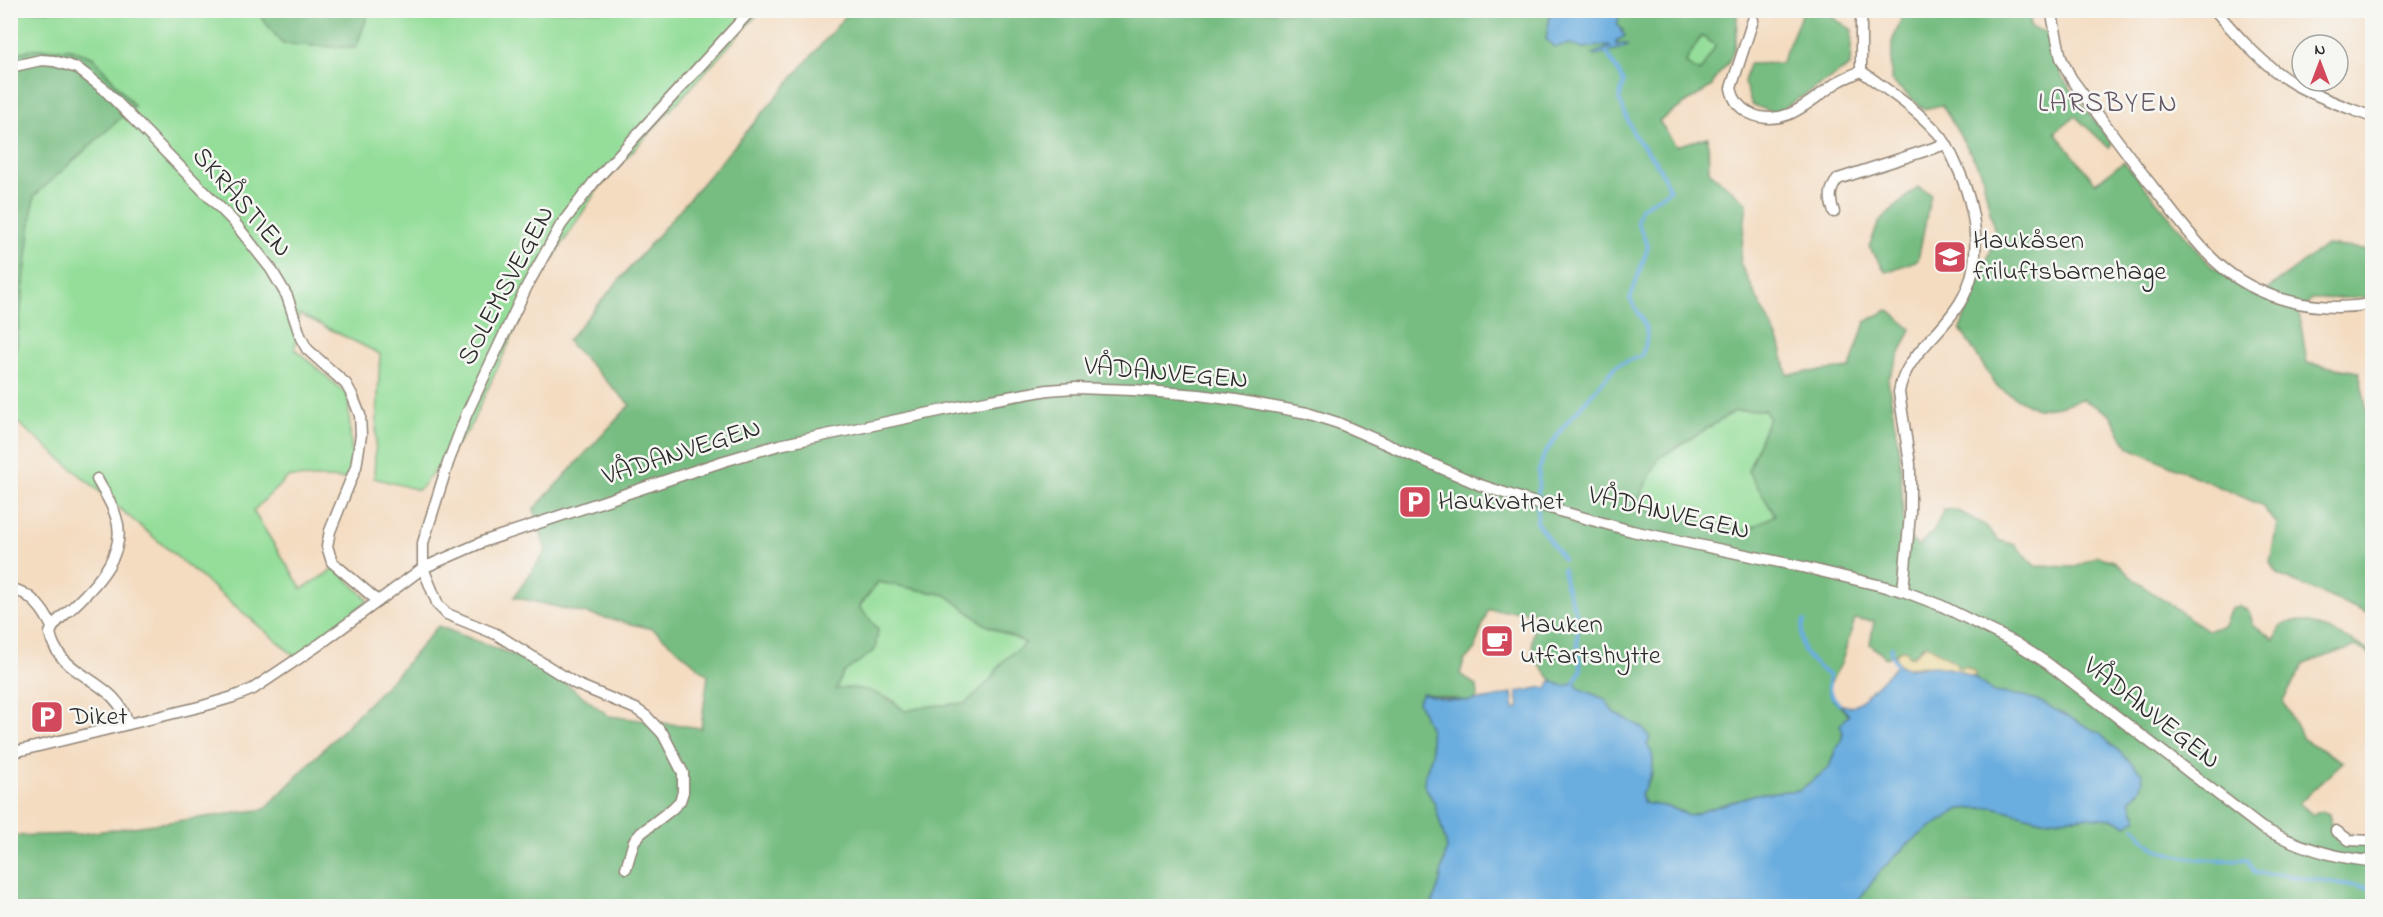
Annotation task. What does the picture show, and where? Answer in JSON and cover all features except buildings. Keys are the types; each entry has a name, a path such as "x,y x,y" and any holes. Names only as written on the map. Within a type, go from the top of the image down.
{"street":[{"name":"SOLEMSVEGEN","path":"423,568 423,543 427,526 467,413 527,286 561,225 594,182 751,10"},
{"path":"1861,71 1861,22 1865,10"},
{"path":"2051,10 2061,58 2071,78 2145,177 2216,262 2254,288 2287,300 2334,308 2373,304"},
{"path":"2215,10 2258,55 2292,82 2336,103 2373,117"},
{"path":"1753,20 1732,77 1731,88 1738,105 1754,115 1769,119 1793,114 1839,81 1861,71"},
{"name":"SKRÅSTIEN","path":"10,67 29,62 54,61 78,69 103,88 234,222 271,269 292,306 301,338 307,349 346,384 360,415 361,435 356,467 330,531 327,546 332,562 378,601"},
{"path":"1861,71 1913,109 1946,144 1963,180 1974,219 1973,273 1968,290 1955,311 1915,356 1901,381 1899,392 1910,464 1910,514 1904,591"},
{"path":"1834,212 1830,194 1838,179 1946,144"},
{"name":"VÅDANVEGEN","path":"10,753 203,706 253,689 282,671 423,568 485,541 724,461 779,445 1048,390 1087,388 1163,392 1236,400 1307,413 1338,423 1456,475 1530,502 1632,531 1904,591 1942,606 2016,643 2047,663 2262,828 2289,842 2318,852 2373,861"},
{"path":"52,627 92,588 114,557 118,541 117,518 97,479"},
{"path":"423,568 438,605 447,614 496,634 576,684 636,710 646,716 663,734 683,773 683,792 680,801 672,809 634,841 626,868"},
{"path":"10,589 25,593 40,608 52,627 51,639 62,659 114,696 126,715 128,724"},
{"path":"2336,831 2349,840 2373,841"}],"green space":[{"path":"11,11 256,11 283,44 356,48 369,11 761,11 597,190 536,285 469,429 419,490 374,478 380,354 299,314 295,349 348,395 353,479 288,477 253,511 302,589 336,568 368,600 297,658 11,417 11,393 34,196 134,106 94,58 70,49 33,49 11,55"},
{"path":"256,11 369,11 356,48 283,44"},
{"path":"850,11 1551,11 1546,39 1554,47 1570,44 1583,48 1609,45 1611,48 1593,54 1595,56 1616,46 1623,30 1617,24 1619,17 1616,11 1737,11 1737,31 1733,51 1728,63 1712,86 1659,121 1676,146 1708,137 1709,171 1747,203 1740,263 1780,344 1787,374 1850,368 1865,322 1888,310 1911,329 1888,380 1900,457 1904,533 1918,546 1933,532 1944,510 1956,510 1983,524 1998,540 2015,545 2035,566 2076,567 2097,556 2114,561 2137,582 2207,630 2224,626 2231,608 2239,606 2249,611 2253,624 2274,640 2284,624 2302,621 2328,630 2372,652 2372,655 2355,646 2304,664 2283,701 2303,739 2343,762 2299,803 2313,815 2322,811 2329,814 2332,828 2372,844 2372,906 1854,906 1882,869 1907,845 1960,809 1993,807 2042,820 2087,817 2114,819 2127,825 2136,813 2133,811 2130,800 2139,792 2138,769 2099,733 2037,700 1993,692 1973,677 1976,674 1957,667 1923,645 1912,657 1901,650 1886,658 1870,644 1874,621 1855,619 1841,664 1828,687 1833,700 1849,715 1844,721 1841,742 1836,748 1829,768 1800,790 1756,794 1688,816 1672,808 1644,803 1641,795 1652,774 1647,741 1624,718 1613,712 1605,699 1578,688 1562,687 1551,680 1533,656 1532,640 1537,612 1488,610 1474,650 1464,661 1460,674 1477,686 1478,696 1472,702 1422,693 1418,701 1430,730 1432,755 1424,785 1435,804 1447,847 1439,885 1431,906 11,906 10,836 81,834 265,809 400,671 438,626 544,667 609,716 701,728 708,675 653,629 514,597 546,551 534,509 630,405 567,341","holes":["1701,36 1716,45 1700,72 1685,63","1765,410 1769,418 1748,471 1775,515 1746,531 1649,511 1639,498 1659,458 1735,411","878,582 946,595 986,625 1026,643 1004,660 990,680 966,703 905,711 873,692 856,688 836,689 843,673 875,650 878,629 859,607"]},
{"path":"1803,11 1829,11 1829,15 1852,30 1850,66 1776,113 1752,105 1744,82 1749,64 1781,63"},
{"path":"1905,11 2031,11 2030,27 2049,33 2062,77 2112,144 2109,148 2075,116 2055,132 2095,183 2124,162 2211,266 2259,296 2326,245 2372,250 2372,297 2311,299 2299,312 2307,363 2359,372 2372,436 2372,615 2278,575 2270,563 2277,524 2261,505 2128,447 2110,414 2082,399 2059,406 2036,409 1997,387 1960,329 1996,237 1981,171 1942,105 1924,109 1891,81 1892,42"},
{"path":"1701,36 1716,45 1700,72 1685,63"},
{"path":"33,49 70,49 94,58 134,106 34,196 11,393 11,55"},
{"path":"1918,187 1931,194 1918,260 1886,272 1869,247 1879,222"},
{"path":"1765,410 1769,418 1748,471 1775,515 1746,531 1649,511 1639,498 1659,458 1735,411"},
{"path":"878,582 946,595 986,625 1026,643 1004,660 990,680 966,703 905,711 890,698 835,690 843,673 875,650 878,629 859,607"}],"sand":[{"path":"1926,644 1956,663 1957,667 1965,666 1976,673 1973,677 1949,668 1903,667 1897,661 1895,655 1901,650 1907,651 1908,656 1912,657"}],"water":[{"path":"1551,11 1616,11 1619,17 1617,24 1625,36 1616,41 1616,45 1627,44 1628,46 1595,56 1592,54 1611,47 1608,45 1583,48 1570,44 1554,47 1546,39"},
{"path":"1897,665 1909,668 1935,666 1957,670 1973,677 1993,692 2037,700 2099,733 2142,773 2142,785 2130,800 2138,818 2127,825 2114,819 2087,817 2042,820 1993,807 1960,809 1907,845 1882,869 1854,906 1431,906 1439,885 1447,847 1435,804 1424,785 1432,755 1430,730 1418,701 1422,693 1445,699 1467,701 1489,699 1512,693 1514,709 1519,708 1517,692 1544,687 1547,689 1551,680 1563,686 1575,680 1578,688 1605,699 1613,712 1643,728 1650,738 1647,745 1653,757 1653,763 1650,777 1641,795 1644,803 1672,808 1688,816 1756,794 1800,790 1829,768 1836,748 1841,742 1843,732 1840,725 1849,715 1839,704 1851,707 1861,701"}],"waterway":[{"path":"1563,559 1537,523 1539,470 1544,455 1564,426 1617,365 1641,356 1647,332 1643,320 1630,299 1648,247 1637,221 1641,208 1670,190 1658,165 1634,135 1619,99 1624,82 1607,53"},
{"path":"1563,569 1565,583 1578,619 1577,642 1581,671 1575,680"},
{"path":"1804,621 1801,640 1805,653 1829,676 1829,691 1839,704"},
{"path":"1892,647 1891,652 1897,665"},
{"path":"2135,827 2147,842 2168,853 2209,860 2247,859 2255,873 2285,875 2372,888"}],"place":[{"name":"Haukåsen friluftsbarnehage","path":"1950,257"},
{"name":"Haukvatnet","path":"1415,502"},
{"name":"Hauken utfartshytte","path":"1497,641"},
{"name":"Diket","path":"47,717"}],"district":[{"name":"LARSBYEN","path":"2108,104"}]}
